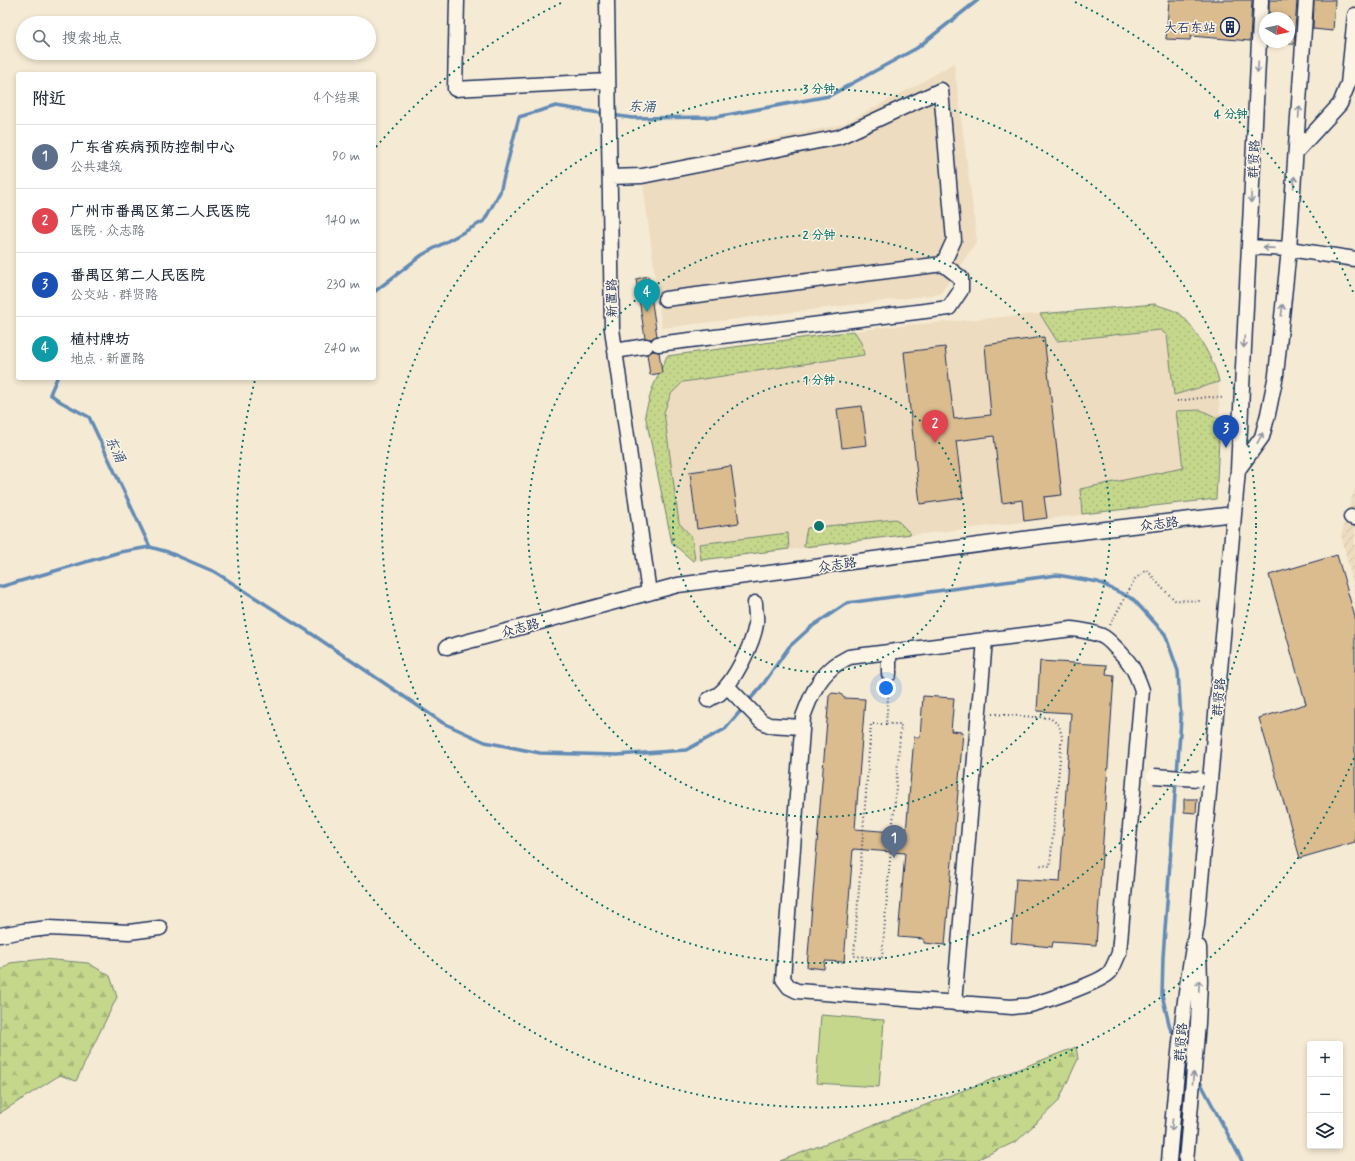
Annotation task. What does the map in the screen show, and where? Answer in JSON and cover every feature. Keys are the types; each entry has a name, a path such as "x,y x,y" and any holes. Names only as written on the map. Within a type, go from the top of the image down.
{"street":[{"path":"457,0 455,90 608,81"},
{"name":"新置路","path":"607,0 612,329 649,593"},
{"name":"群贤路","path":"1186,1161 1198,1025 1200,975 1198,925 1204,780 1238,470 1261,0"},
{"path":"1238,470 1262,437 1276,375 1289,249 1306,0"},
{"path":"1296,151 1340,104 1348,84 1355,14"},
{"path":"610,177 642,176 839,137 941,90 954,240 943,264"},
{"path":"1249,247 1289,249 1355,259"},
{"path":"615,351 652,345 949,308 961,290 961,278 943,264 665,299"},
{"name":"众志路","path":"447,647 685,584 1046,536 1234,514"},
{"path":"708,700 727,686 749,649 756,624 755,603"},
{"path":"1072,628 1104,637 1129,661 1136,673 1142,690 1119,953 1115,964 1109,973 1101,979 1030,1005 1012,1007 797,991 789,987 783,979 803,717 810,697 820,680 834,666 849,657 1072,628"},
{"path":"954,1003 985,640"},
{"path":"889,652 889,674"},
{"path":"727,686 762,721 769,725 802,727"},
{"path":"1135,775 1204,780"},
{"name":"群贤路","path":"1169,1161 1182,1020 1189,970 1198,925"},
{"path":"0,935 49,928 100,932 129,932 160,928"}],"path":[{"path":"1176,401 1223,398"},
{"path":"1104,637 1135,579 1147,570 1162,588 1175,600 1200,601"},
{"path":"886,724 889,674"},
{"path":"979,713 1050,718 1059,725 1062,737 1050,866 1039,865"},
{"path":"871,724 886,724 901,724 882,958 854,956 871,724"}],"shaded area":[{"path":"954,63 977,241 940,294 662,328 641,168 843,124 917,85"},
{"path":"1155,304 1181,314 1209,354 1218,376 1220,419 1216,499 693,561 672,543 645,414 652,389 667,356 886,327"},
{"path":"1355,488 1355,591 1341,535"}],"green space":[{"path":"1155,304 1181,315 1192,327 1210,356 1219,382 1174,395 1167,335 1160,330 1057,341 1040,314"},
{"path":"854,331 863,348 864,355 683,382 671,394 664,412 679,523 692,537 695,560 693,561 672,543 645,414 652,389 667,356"},
{"path":"1201,410 1220,419 1216,499 1082,514 1080,489 1183,468 1176,411"},
{"path":"896,519 911,534 804,547 807,528"},
{"path":"788,533 789,549 701,560 699,544"},
{"path":"43,959 88,963 110,976 117,997 76,1081 60,1075 0,1114 0,971 10,963"},
{"path":"821,1015 884,1020 879,1087 816,1083"},
{"path":"1076,1047 1078,1059 1058,1102 1017,1141 974,1161 780,1161"}],"building":[{"path":"1169,0 1252,0 1250,41 1191,36 1190,40 1166,39"},
{"path":"1269,0 1297,0 1295,29 1295,12 1269,12"},
{"path":"1314,0 1335,0 1333,31 1313,29"},
{"path":"648,276 657,336 651,339 645,338 636,279"},
{"path":"1044,337 1062,495 1044,497 1047,518 1024,521 1022,500 1002,503 994,436 956,441 963,498 920,504 904,352 945,347 954,419 991,415 985,345"},
{"path":"653,351 659,352 662,373 650,375 647,354"},
{"path":"862,406 867,445 842,448 837,409"},
{"path":"731,466 739,523 697,529 690,472"},
{"path":"1337,555 1355,617 1355,842 1300,858 1259,718 1306,704 1269,575"},
{"path":"1040,661 1107,665 1106,675 1114,676 1096,945 1053,942 1052,947 1011,943 1016,879 1060,882 1071,713 1037,711"},
{"path":"832,693 841,694 844,698 865,699 855,829 906,833 914,737 920,737 923,696 954,698 951,731 963,732 945,945 924,943 924,939 898,937 905,853 853,849 844,962 825,961 824,969 807,967 829,696"},
{"path":"1184,799 1197,799 1196,813 1184,812"}],"waterway":[{"name":"东涌","path":"612,115 632,118 716,117 829,96 917,48 978,0"},
{"name":"东涌","path":"376,290 422,255 484,221 500,192 519,117 556,106 606,114"},
{"name":"东涌","path":"56,380 50,394 61,402 89,417 150,547"},
{"path":"0,587 120,552 150,547 168,552 215,572 306,630 443,723 485,742 540,753 617,755 686,750 725,729 743,708"},
{"path":"747,703 764,683 789,647 811,627 847,603 1057,575 1098,582 1133,599 1165,634 1178,671 1181,719 1177,774"},
{"path":"1176,781 1163,957 1162,995 1170,1028 1176,1038"},
{"path":"1183,1052 1190,1064"},
{"path":"1198,1078 1242,1161"}],"place":[{"name":"大石东站","path":"1230,27"},
{"name":"植村牌坊","path":"647,312"},
{"name":"广州市番禺区第二人民医院","path":"935,443"},
{"name":"番禺区第二人民医院","path":"1226,448"},
{"name":"广东省疾病预防控制中心","path":"894,858"}]}
